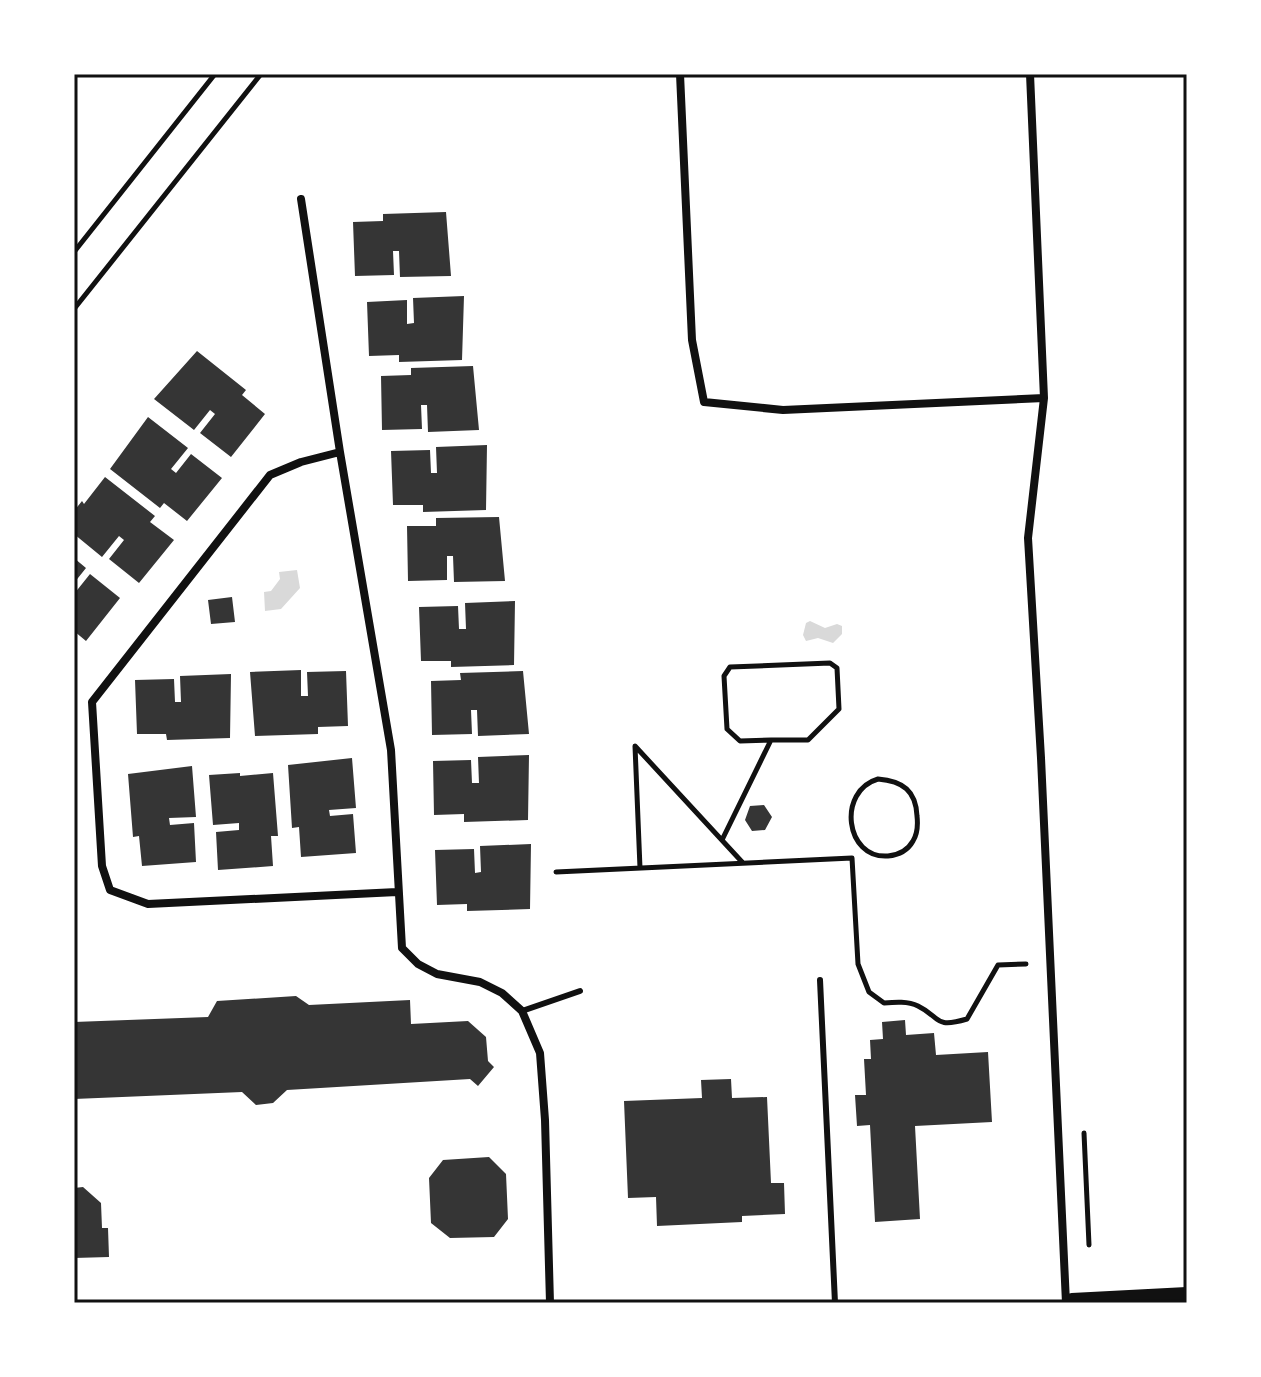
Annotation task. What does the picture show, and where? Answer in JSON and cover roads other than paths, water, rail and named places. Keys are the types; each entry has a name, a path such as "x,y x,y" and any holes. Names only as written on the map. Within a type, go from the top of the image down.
{"main road":[{"path":"1072,1303 1187,1297"}],"street":[{"path":"680,74 692,340 704,402 783,410 1044,398"},
{"path":"1030,74 1044,398 1028,538 1066,1303"},
{"path":"301,199 391,750 402,948 418,964 437,974 480,982 502,993 522,1011 540,1053 550,1303"},
{"path":"340,452 301,462 270,475 92,702 102,866 110,890 148,904 397,892"}],"lane":[{"path":"820,980 835,1303"},
{"path":"522,1011 580,991"}]}
